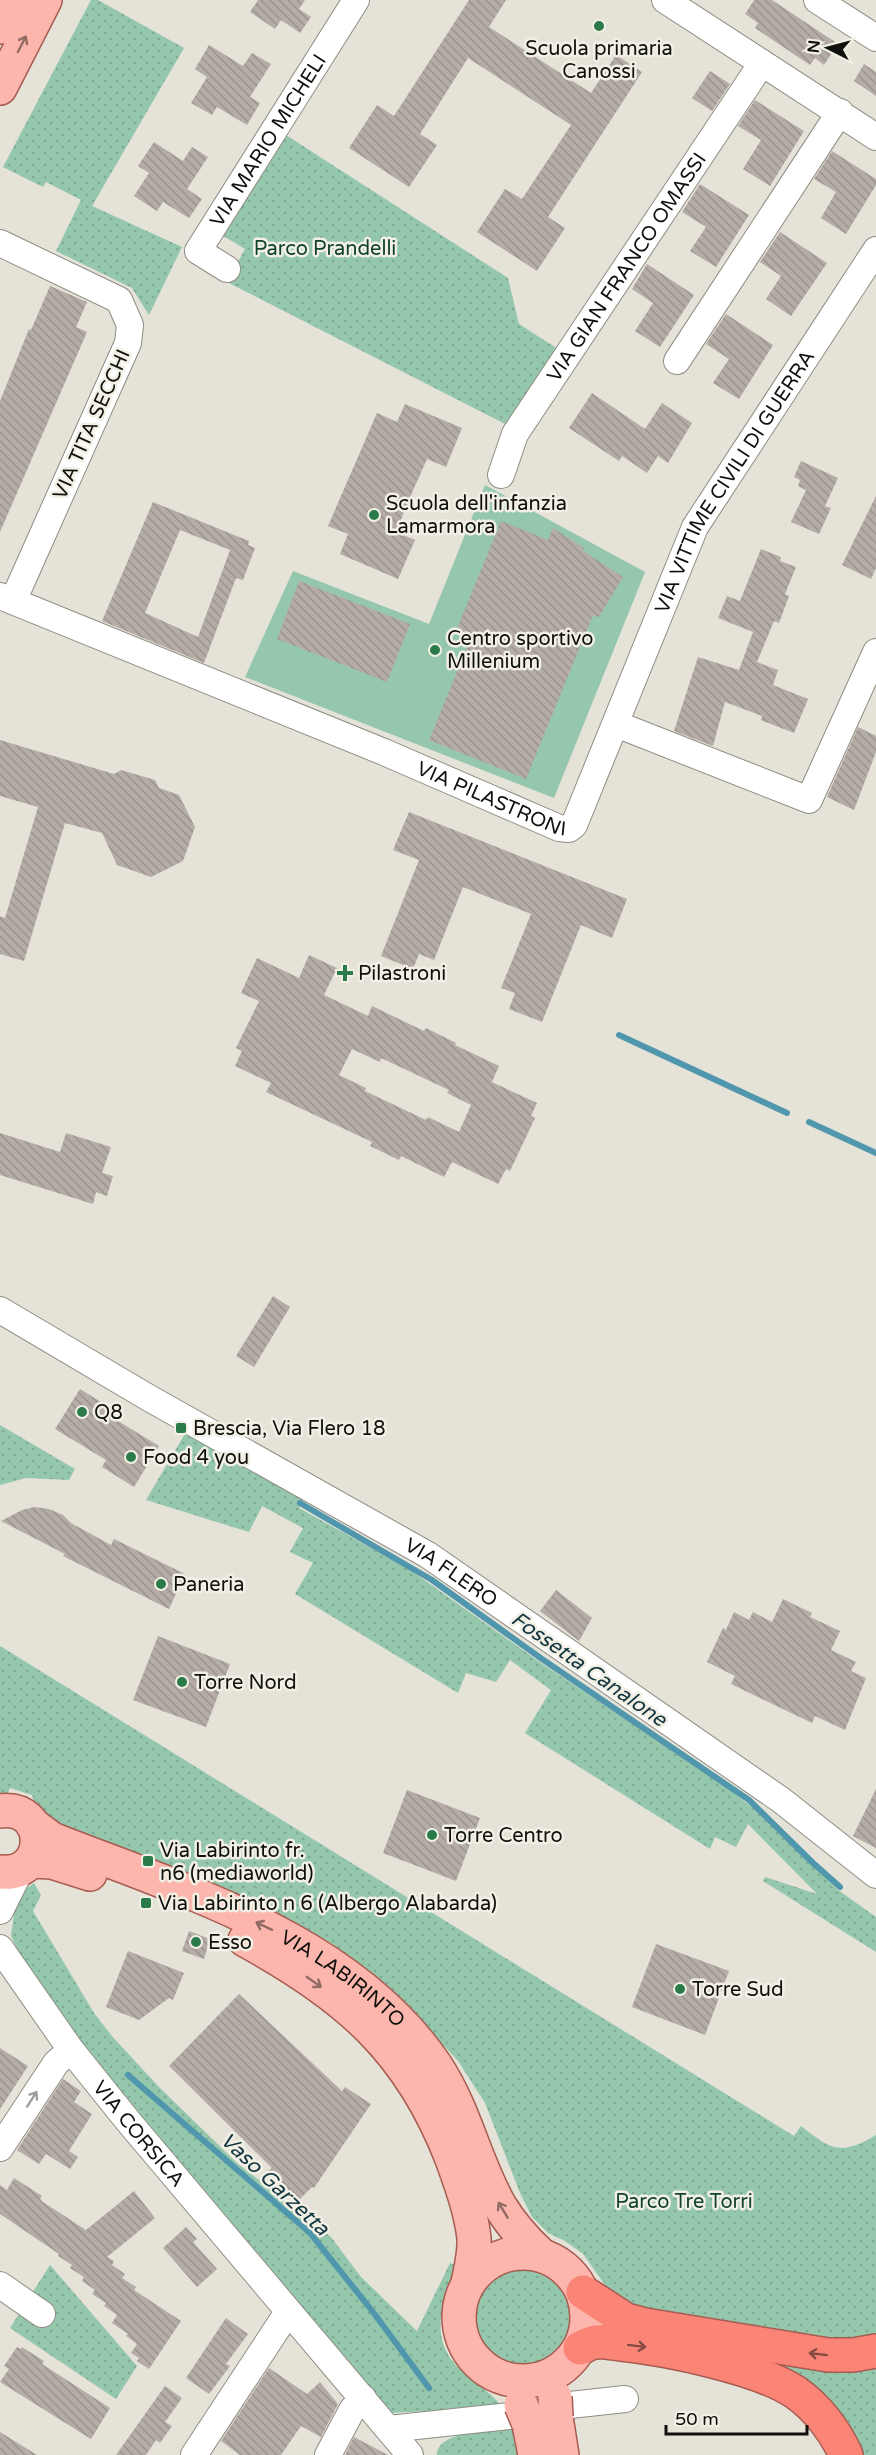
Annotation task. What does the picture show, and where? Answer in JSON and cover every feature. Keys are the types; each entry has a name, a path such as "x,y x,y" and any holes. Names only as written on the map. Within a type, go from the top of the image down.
{"highway":[{"path":"583,2292 626,2320 645,2325 828,2355 853,2355 876,2351"},
{"path":"546,2404 596,2342 655,2349 751,2372 795,2392 830,2426 846,2455"}],"main road":[{"path":"0,27 16,0"},
{"path":"0,88 45,0"},
{"path":"0,1811 22,1814 33,1825 38,1844 17,1867"},
{"name":"VIA LABIRINTO","path":"33,1825 52,1839 220,1906 276,1932 329,1963 377,2000 408,2031 441,2075 462,2113 491,2189 501,2207 525,2240 540,2254 566,2268 583,2292 587,2320 585,2334 546,2404"},
{"name":"VIA LABIRINTO","path":"17,1867 52,1862 91,1875 243,1939 306,1976 348,2007 371,2028 401,2062 426,2100 459,2179 474,2238 468,2283"},
{"name":"VIA LABIRINTO","path":"540,2254 524,2252 507,2254 492,2260 478,2270 461,2297 458,2313 459,2329 464,2344 473,2358 511,2390 546,2404"},
{"name":"VIA LABIRINTO","path":"498,2377 524,2382 543,2378 546,2404 562,2455"}],"street":[{"name":"VIA MARIO MICHELI","path":"226,269 198,251 356,0"},
{"path":"665,0 876,137"},
{"path":"817,0 876,38"},
{"name":"VIA GIAN FRANCO OMASSI","path":"501,475 515,434 762,63"},
{"path":"677,361 840,112"},
{"name":"VIA TITA SECCHI","path":"0,243 119,300 130,326 128,343 6,599"},
{"name":"VIA VITTIME CIVILI DI GUERRA","path":"616,724 695,527 876,250"},
{"name":"VIA PILASTRONI","path":"6,599 384,752 559,828 568,829 574,825 616,724"},
{"path":"616,724 809,800 876,652"},
{"name":"VIA FLERO","path":"0,1310 148,1398 428,1555 781,1800 876,1875"},
{"path":"0,1911 17,1867"},
{"name":"VIA CORSICA","path":"0,1948 71,2050 410,2455"},
{"path":"0,2148 56,2063 71,2050"},
{"path":"0,2285 42,2314"},
{"path":"194,2455 288,2312"},
{"path":"328,2455 352,2410 363,2398"},
{"path":"389,2429 546,2404 625,2399"}],"green space":[{"path":"91,0 98,0 184,48 92,206 182,247 149,315 132,288 56,251 81,200 46,182 43,187 3,167"},
{"name":"Parco Prandelli","path":"286,135 508,278 519,324 558,349 509,426 227,282 245,249 220,234"},
{"name":"Centro sportivo Millenium","path":"485,485 645,572 554,798 245,677 293,571 429,624"},
{"path":"0,1425 75,1469 69,1480 26,1478 0,1485"},
{"path":"186,1432 303,1500 299,1508 409,1569 541,1663 720,1782 754,1809 838,1890 876,1917 876,1952 763,1881 765,1877 817,1894 748,1824 736,1847 715,1837 710,1849 525,1733 551,1690 510,1660 496,1682 466,1673 458,1693 295,1594 313,1563 290,1552 303,1528 262,1506 249,1532 146,1500"},
{"name":"Parco Tre Torri","path":"0,1646 794,2136 801,2126 829,2145 845,2148 864,2142 876,2135 876,2335 855,2340 828,2339 632,2307 615,2299 583,2254 565,2241 548,2233 532,2217 520,2193 485,2103 458,2061 399,1997 372,1974 331,1943 250,1902 60,1833 36,1809 32,1795 10,1788 0,1803"},
{"path":"34,1883 41,1895 33,1911 94,2013 111,2035 158,2086 236,2162 331,2237 361,2277 417,2331 450,2263 455,2265 446,2292 441,2319 444,2346 450,2358 461,2370 503,2407 391,2413 134,2111 19,1953 11,1936 16,1899"},
{"path":"50,2265 137,2366 116,2399 10,2328"},
{"path":"523,2266 542,2269 558,2280 569,2296 572,2315 569,2334 558,2350 542,2361 523,2364 504,2361 488,2350 477,2334 474,2315 477,2296 488,2280 504,2269"},
{"path":"680,2342 876,2365 876,2455 859,2455 849,2436"},
{"path":"512,2427 519,2455 437,2455 439,2447 456,2436"}],"building":[{"path":"258,0 305,0 299,9 311,17 300,33 281,20 275,29 250,12"},
{"path":"469,0 506,0 489,27 591,93 616,55 642,72 548,217 565,228 537,271 477,232 505,189 522,199 571,125 468,58 420,134 437,145 409,187 349,148 377,105 394,116"},
{"path":"754,0 772,0 838,44 824,65 815,58 810,65 755,28 758,23 745,14"},
{"path":"209,45 243,66 252,53 271,64 250,97 260,103 247,125 217,107 212,115 191,103 207,77 195,69"},
{"path":"864,64 876,72 876,96 854,81"},
{"path":"710,71 730,84 712,111 692,98"},
{"path":"755,100 804,131 770,186 743,169 761,140 738,126"},
{"path":"154,142 183,161 192,147 208,157 187,189 202,199 189,218 163,202 157,211 134,196 149,173 138,166"},
{"path":"832,151 876,179 876,185 846,234 821,218 836,192 814,179"},
{"path":"700,184 749,215 716,267 690,251 706,227 682,212"},
{"path":"780,232 827,263 791,316 766,299 781,276 760,262"},
{"path":"647,264 694,295 660,347 635,331 653,303 632,289"},
{"path":"50,286 87,302 76,327 87,332 0,532 0,401 29,329 31,330"},
{"path":"726,314 773,345 739,399 713,383 729,359 706,344"},
{"path":"592,393 645,429 662,403 692,423 668,463 658,456 647,473 622,456 619,461 569,428"},
{"path":"405,404 462,428 446,467 427,459 411,495 396,532 415,540 398,579 340,554 348,534 328,526 377,413 397,422"},
{"path":"801,461 838,478 825,506 831,508 819,534 791,522 806,490 798,486 800,480 794,477"},
{"path":"876,496 876,568 871,579 842,565"},
{"path":"153,502 249,541 248,545 255,548 243,580 236,578 204,663 102,621","holes":["180,530 230,550 198,637 145,613"]},
{"path":"501,521 548,540 553,528 623,577 599,617 593,615 526,779 429,740 471,638 456,631"},
{"path":"761,549 781,557 780,561 796,567 785,594 789,596 779,623 774,621 757,662 778,670 773,685 808,699 794,733 761,720 762,716 725,702 713,746 674,731 698,657 739,670 753,632 718,618 727,596 740,601"},
{"path":"299,581 410,624 387,682 277,639"},
{"path":"858,727 876,736 876,752 854,810 827,797"},
{"path":"0,740 114,774 121,770 155,780 159,788 179,795 195,827 183,861 151,877 117,865 102,833 65,823 24,961 0,954 0,916 5,918 38,807 0,796"},
{"path":"409,812 627,899 612,938 581,925 542,1022 509,1009 515,993 501,988 531,914 463,887 434,960 419,954 413,969 381,956 419,860 393,850"},
{"path":"309,955 337,968 324,995 368,1016 372,1006 424,1031 426,1028 456,1043 455,1045 499,1066 492,1082 537,1103 531,1116 535,1118 510,1171 506,1169 498,1184 452,1162 444,1177 401,1156 399,1160 370,1146 372,1142 266,1092 271,1083 235,1066 242,1051 236,1048 259,1001 241,993 257,958 299,978","holes":["352,1049 380,1062 381,1058 449,1090 447,1093 471,1105 459,1132 428,1117 426,1120 365,1091 366,1088 339,1075"]},
{"path":"0,1133 60,1152 66,1133 111,1147 102,1173 113,1176 107,1196 96,1192 93,1204 0,1175"},
{"path":"273,1296 290,1307 254,1367 236,1356"},
{"path":"80,1389 109,1407 105,1413 159,1446 134,1487 102,1467 106,1460 55,1429"},
{"path":"34,1507 49,1509 63,1515 71,1523 111,1545 114,1539 185,1574 169,1609 63,1556 65,1554 1,1521 22,1510"},
{"path":"556,1590 592,1618 579,1641 540,1611"},
{"path":"783,1599 812,1613 810,1617 840,1631 831,1650 856,1662 851,1671 866,1678 845,1730 815,1716 812,1723 731,1684 735,1676 707,1662 723,1628 726,1630 734,1612 749,1620 753,1612 772,1622"},
{"name":"Torre Nord","path":"158,1636 230,1664 206,1727 133,1700"},
{"path":"876,1789 876,1848 853,1836"},
{"name":"Torre Centro","path":"407,1790 480,1818 456,1881 383,1853"},
{"path":"189,1931 210,1939 204,1959 182,1951"},
{"name":"Torre Sud","path":"656,1944 729,1971 705,2035 632,2007"},
{"path":"128,1951 184,1973 173,2000 169,1998 139,2020 106,2007"},
{"path":"239,1994 342,2091 345,2087 371,2104 314,2188 312,2187 299,2200 268,2171 272,2168 169,2066"},
{"path":"0,2048 28,2066 0,2109"},
{"path":"63,2079 81,2091 74,2102 92,2114 69,2151 78,2157 70,2169 46,2154 39,2164 17,2150"},
{"path":"14,2178 42,2196 40,2199 43,2202 86,2230 134,2191 155,2218 107,2257 114,2261 112,2265 125,2274 122,2278 136,2287 134,2290 181,2321 149,2369 137,2361 139,2358 131,2353 137,2344 126,2336 128,2334 112,2323 117,2315 104,2306 106,2303 92,2294 95,2290 82,2281 84,2277 70,2268 72,2265 58,2256 59,2254 0,2214 0,2185 7,2190"},
{"path":"186,2227 197,2239 193,2242 217,2269 197,2287 163,2248"},
{"path":"226,2318 248,2334 226,2364 230,2366 209,2394 186,2378"},
{"path":"17,2347 21,2349 22,2347 44,2361 42,2364 110,2408 91,2439 0,2382 9,2369 4,2366"},
{"path":"269,2368 307,2394 320,2382 338,2404 321,2437 301,2426 281,2455 240,2455 221,2441"},
{"path":"165,2386 182,2398 165,2422 172,2426 160,2443 156,2440 146,2455 116,2455"},
{"path":"0,2432 37,2455 0,2455"},
{"path":"354,2437 388,2455 345,2455"}],"waterway":[{"name":"Fossetta Canalone","path":"619,1035 787,1113"},
{"name":"Fossetta Canalone","path":"809,1122 876,1153"},
{"name":"Fossetta Canalone","path":"300,1503 432,1580 542,1659 749,1800 840,1887"},
{"name":"Vaso Garzetta","path":"128,2075 310,2233 373,2312 429,2388"}],"place":[{"name":"Scuola primaria Canossi","path":"599,26"},
{"name":"Scuola dell'infanzia Lamarmora","path":"374,515"},
{"name":"Centro sportivo Millenium","path":"435,650"},
{"name":"Pilastroni","path":"345,973"},
{"name":"Q8","path":"82,1412"},
{"name":"Brescia, Via Flero 18","path":"181,1428"},
{"name":"Food 4 you","path":"131,1457"},
{"name":"Paneria","path":"161,1584"},
{"name":"Torre Nord","path":"182,1682"},
{"name":"Torre Centro","path":"432,1835"},
{"name":"Via Labirinto fr. n6 (mediaworld)","path":"148,1861"},
{"name":"Via Labirinto n 6 (Albergo Alabarda)","path":"146,1903"},
{"name":"Esso","path":"196,1942"},
{"name":"Torre Sud","path":"680,1989"}]}
